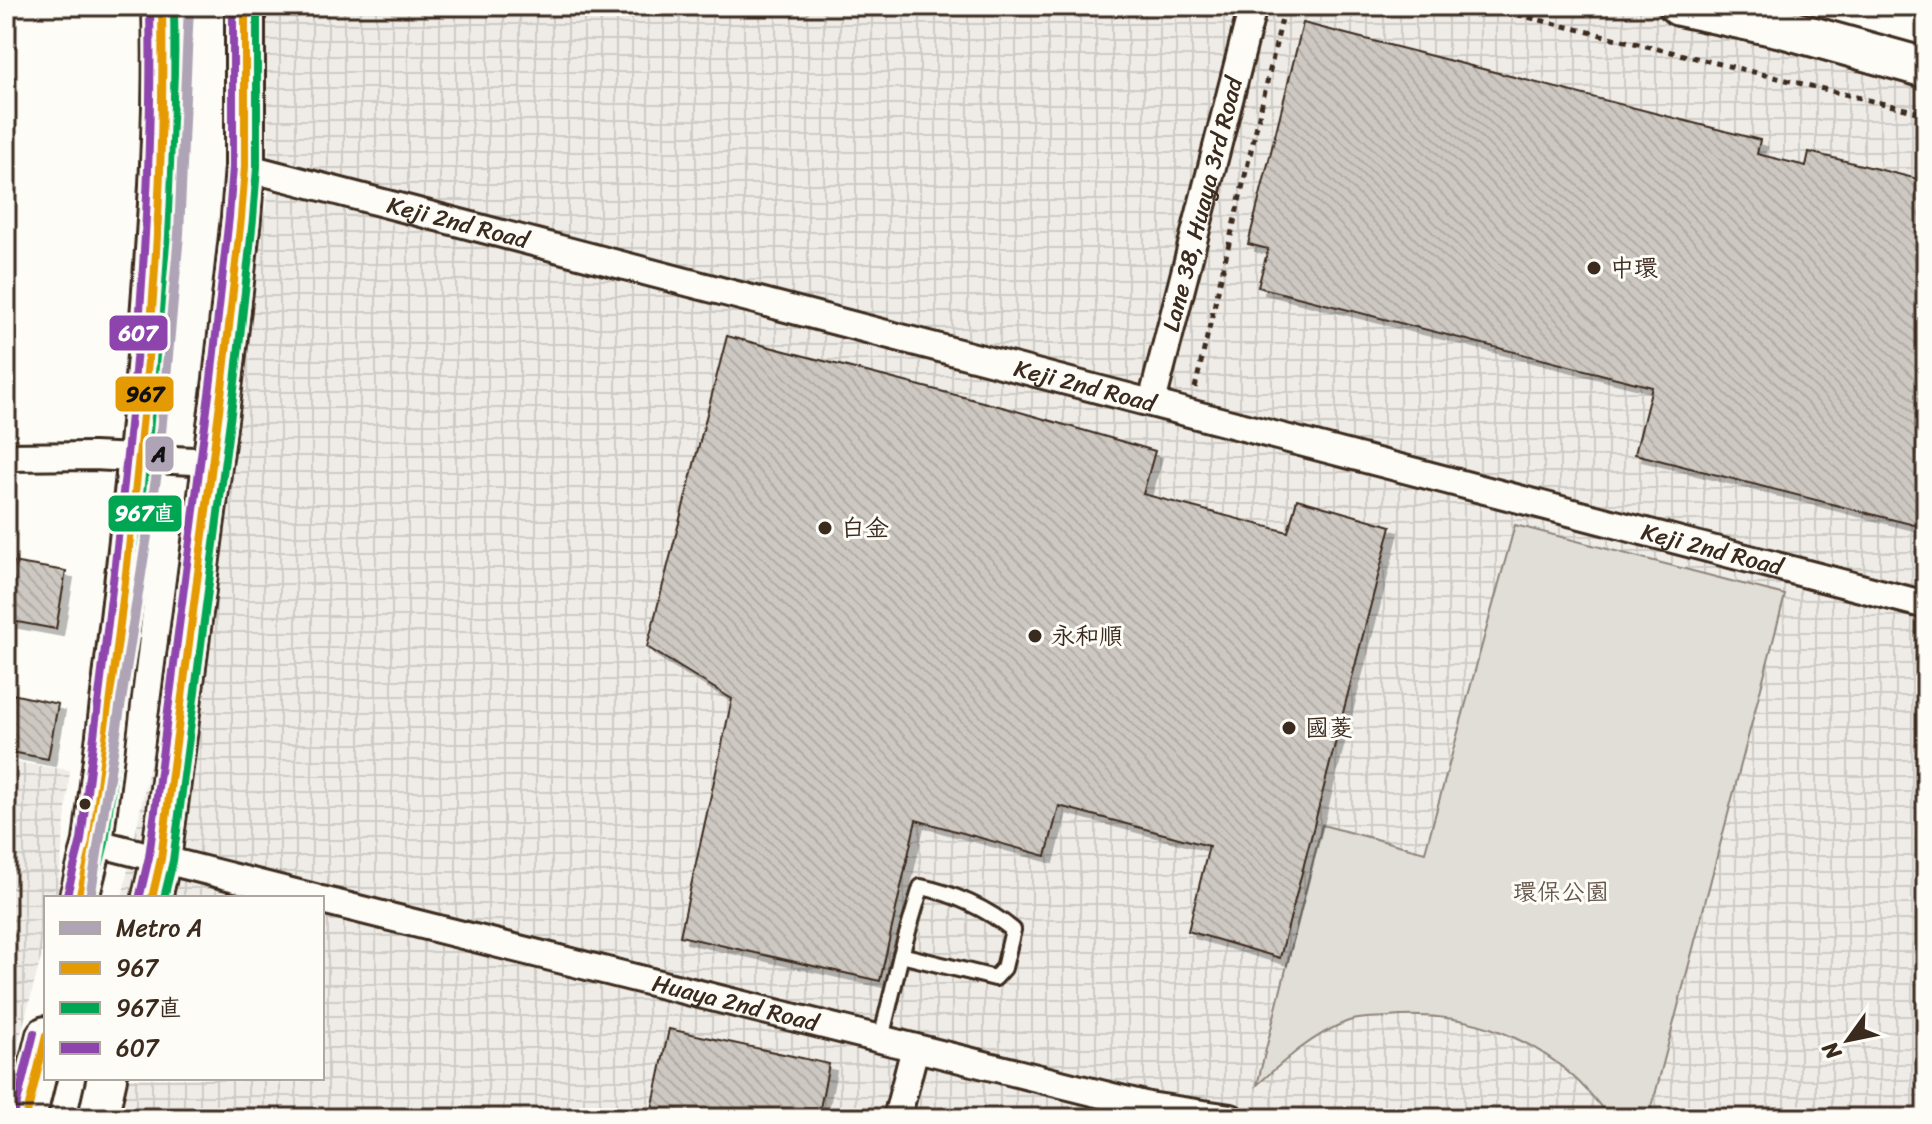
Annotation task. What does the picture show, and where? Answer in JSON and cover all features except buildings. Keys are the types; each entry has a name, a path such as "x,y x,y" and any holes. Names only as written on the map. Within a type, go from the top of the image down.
{"street":[{"path":"80,896 93,842 139,459 157,224 164,52 162,6"},
{"path":"152,896 161,859 213,462 245,167 245,6"},
{"name":"Lane 38, Huaya 3rd Road","path":"1152,402 1253,6"},
{"path":"1679,6 1784,17 1926,68"},
{"name":"Keji 2nd Road","path":"245,167 1926,605"},
{"path":"6,457 93,456 213,462"},
{"path":"93,842 307,896"},
{"name":"Huaya 2nd Road","path":"324,900 1149,1106 1184,1118"},
{"path":"26,1118 44,1044"},
{"path":"897,1118 915,1048"},
{"path":"98,1118 107,1080"},
{"name":"Huaya 2nd Road","path":"1149,1106 1231,1118"}],"lane":[{"path":"881,1039 901,955 921,887 941,891 1001,920 1013,930 1004,968 995,978 901,955"}],"path":[{"path":"1194,392 1285,6"},
{"path":"1482,6 1926,114"}],"shaded area":[{"path":"266,6 1764,6 1926,49 1926,1118 76,1118 84,1080 324,1080 324,896 122,896 269,191"},
{"path":"6,761 70,770 57,896 44,896 44,947 6,1090"}],"green space":[{"name":"環保公園","path":"1515,525 1785,595 1649,1118 1609,1118 1565,1070 1540,1051 1512,1037 1483,1026 1421,1016 1346,1022 1310,1042 1257,1085 1322,825 1425,852"}],"metro line":[{"name":"A","path":"90,896 158,466 179,234 189,6"}],"transit line":[{"name":"607","path":"67,895 81,840 130,424 146,215 150,6"},
{"name":"967","path":"80,896 93,842 142,425 158,215 162,6"},
{"name":"967直","path":"92,896 105,843 154,426 170,216 174,6"},
{"name":"607","path":"140,895 149,857 229,217 233,167 233,6"},
{"name":"967","path":"152,896 161,859 241,218 245,167 245,6"},
{"name":"967直","path":"164,896 173,861 253,219 257,167 257,6"},
{"name":"607","path":"14,1115 34,1033"},
{"name":"967","path":"26,1118 44,1044"}],"place":[{"name":"中環","path":"1594,268"},
{"name":"白金","path":"825,528"},
{"name":"永和順","path":"1035,636"},
{"name":"國菱","path":"1289,728"}]}
